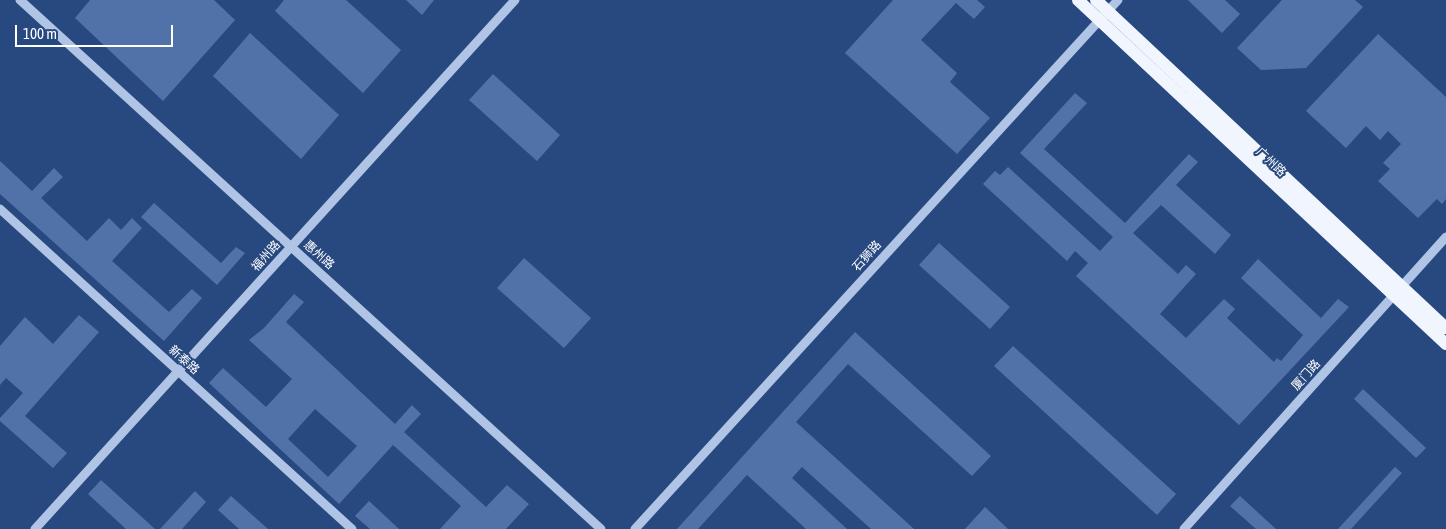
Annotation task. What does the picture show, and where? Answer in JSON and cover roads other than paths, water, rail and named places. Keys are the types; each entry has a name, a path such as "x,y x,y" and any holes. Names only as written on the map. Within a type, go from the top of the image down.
{"main road":[{"name":"广州路","path":"1078,0 1103,16 1398,291 1446,344"},
{"name":"广州路","path":"1096,0 1103,16"},
{"name":"广州路","path":"1398,291 1446,328"}],"street":[{"name":"惠州路","path":"20,0 601,529"},
{"name":"福州路","path":"35,529 516,0"},
{"name":"石狮路","path":"635,529 1118,0"},
{"name":"新泰路","path":"0,209 352,529"},
{"name":"厦门路","path":"1184,529 1446,238"}]}
